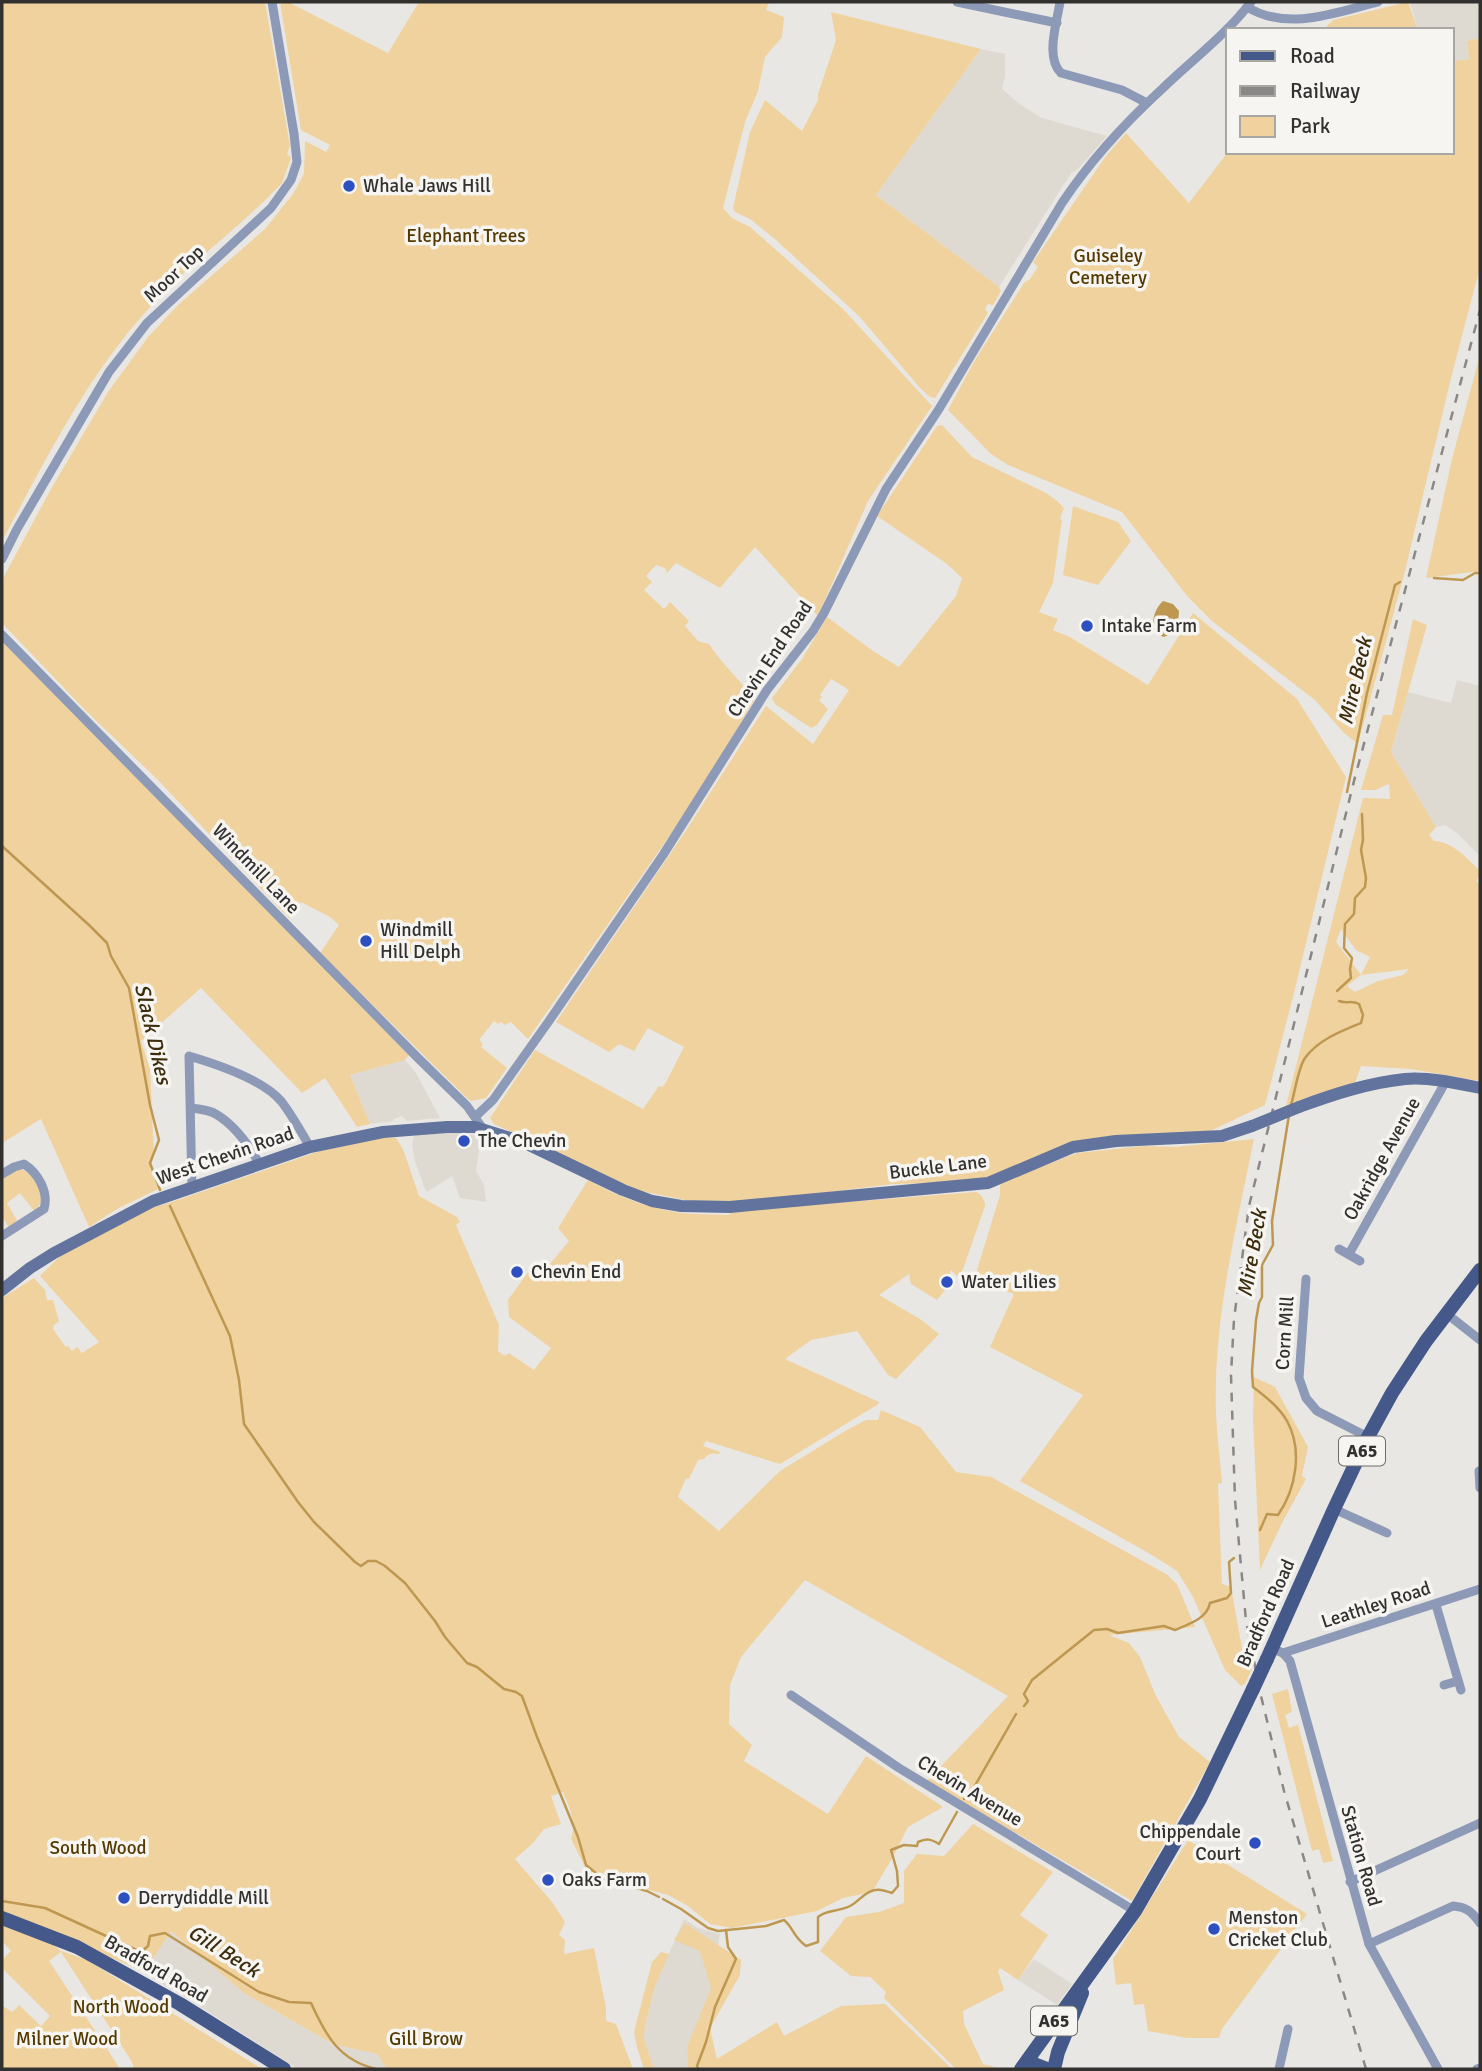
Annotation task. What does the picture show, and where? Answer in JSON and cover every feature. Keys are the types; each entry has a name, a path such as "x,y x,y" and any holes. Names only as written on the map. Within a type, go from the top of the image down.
{"main road":[{"name":"Bradford Road","path":"1021,2069 1135,1911 1200,1799 1253,1689 1274,1653 1334,1508 1368,1437 1426,1341 1480,1270"},
{"name":"Bradford Road","path":"2,1918 77,1947 180,2004 284,2069"},
{"name":"Bradford Road","path":"1054,2069 1067,2028 1090,1975"},
{"name":"A65","path":"1021,2069 1034,2064 1047,2069"}],"street":[{"name":"Moor Top","path":"2,559 109,372 147,323 271,208 291,180 296,162 294,134 272,2"},
{"path":"957,2 1057,23"},
{"path":"1060,2 1052,57 1055,67 1061,73 1122,90 1147,103"},
{"path":"1249,4 1278,17 1302,19 1378,2"},
{"name":"Chevin End Road","path":"1226,28 1249,4"},
{"name":"Chevin End Road","path":"476,1116 493,1100 534,1042 663,855 767,690 813,631 886,489 945,399 1062,203 1084,171 1147,103 1226,28"},
{"name":"Windmill Lane","path":"2,635 476,1116 483,1129"},
{"path":"192,1189 189,1056 249,1079 280,1100 310,1147"},
{"name":"Buckle Lane","path":"483,1129 523,1142 652,1200 681,1206 730,1208 988,1183 1073,1147 1116,1141 1222,1136 1349,1089 1405,1079 1480,1088"},
{"name":"Oakridge Avenue","path":"1349,1254 1446,1082"},
{"path":"191,1108 212,1112 227,1122 249,1146 260,1165"},
{"name":"West Chevin Road","path":"2,1290 30,1268 153,1201 310,1147 358,1136 408,1130 450,1126 483,1129"},
{"path":"2,1174 24,1164 33,1170 44,1189 46,1201 44,1209 2,1236"},
{"path":"1339,1249 1360,1261"},
{"name":"Corn Mill","path":"1306,1279 1299,1378 1306,1398 1317,1411 1368,1437"},
{"path":"1447,1314 1480,1340"},
{"path":"1479,1471 1480,1488"},
{"path":"1334,1508 1387,1533"},
{"name":"Leathley Road","path":"1274,1653 1436,1605 1480,1589"},
{"path":"1436,1605 1460,1686 1444,1685"},
{"name":"Station Road","path":"1274,1653 1290,1661 1368,1944 1438,2069"},
{"name":"Chevin Avenue","path":"790,1695 898,1768 1135,1911"},
{"path":"1350,1882 1480,1823"},
{"path":"1368,1944 1453,1906 1464,1907 1472,1912 1480,1923"},
{"path":"1279,2069 1288,2029"}],"shaded area":[{"path":"1410,2 1479,2 1480,38 1467,41 1469,59 1454,61 1454,28 1417,28"},
{"path":"981,49 1005,54 1002,89 1021,105 1042,118 1107,136 1076,171 1072,172 999,287 876,195"},
{"path":"1163,601 1173,604 1179,611 1174,631 1163,637 1153,629 1153,621"},
{"path":"1457,680 1480,686 1480,856 1445,825 1436,827 1391,752 1408,692 1451,703"},
{"path":"405,1060 416,1073 440,1118 407,1121 402,1116 393,1121 370,1124 350,1075"},
{"path":"451,1132 481,1136 476,1171 484,1185 486,1202 460,1198 452,1176 427,1192 425,1189 415,1161 413,1138 416,1133"},
{"path":"684,1919 698,1928 720,1934 716,1953 720,1975 687,2047 688,2069 654,2069 644,2039 645,2026 655,1986"},
{"path":"170,1930 244,1993 333,2044 377,2054 387,2069 298,2069 144,1973"},
{"path":"1034,1959 1072,1984 1057,2005 1018,1980"}],"green space":[{"path":"2,2 265,2 290,146 287,154 291,158 282,183 165,291 106,361 69,419 2,541"},
{"name":"Elephant Trees","path":"280,2 290,3 388,53 419,2 769,2 766,10 784,17 782,37 765,57 758,91 745,122 723,208 732,218 750,227 844,310 932,406 868,501 818,616 755,547 720,588 676,563 667,573 665,568 656,565 646,576 652,582 644,590 664,609 670,602 689,621 685,626 698,641 709,644 755,699 700,792 528,1039 511,1022 505,1025 494,1021 479,1040 483,1044 481,1047 507,1068 486,1098 471,1101 320,953 339,925 330,917 301,902 289,918 157,779 85,710 2,623 2,580 108,392 148,337 178,305 265,229 293,194 304,174 305,141 326,152 330,145 301,130"},
{"path":"1408,2 1417,28 1325,28 1333,20"},
{"path":"831,12 981,49 876,195 1001,291 993,305 988,304 985,309 988,313 935,398 920,388 859,316 776,240 733,208 750,132 765,100 802,131 818,100 836,40"},
{"name":"Guiseley Cemetery","path":"1480,38 1480,267 1404,575 1358,744 1344,733 1315,700 1212,621 1188,597 1122,512 1008,465 991,454 948,410 975,360 1024,283 1038,267 1033,262 1106,156 1126,133 1189,203 1226,154 1454,154 1454,61 1469,59 1467,41"},
{"path":"1480,355 1480,571 1426,578 1452,459"},
{"path":"942,425 972,457 1046,493 1064,508 1060,519 1053,583 1039,612 1058,619 1053,630 1070,637 1148,685 1193,613 1297,699 1346,777 1265,1105 1206,1133 1112,1136 989,1177 960,1182 893,1184 732,1204 700,1203 640,1191 494,1124 490,1118 535,1050 643,1109 659,1086 665,1084 684,1047 648,1028 634,1051 619,1044 609,1052 556,1022 685,832 766,706 813,744 849,690 831,679 819,700 828,709 817,725 811,728 775,704 772,698 802,659 827,617 899,667 956,596 962,578 947,564 877,516 937,426"},
{"path":"1073,506 1118,522 1131,541 1098,585 1063,575"},
{"path":"1413,619 1427,625 1391,752 1436,827 1429,835 1434,841 1447,844 1459,852 1480,871 1476,881 1480,884 1480,1081 1411,1069 1361,1066 1355,1083 1286,1106 1363,798 1390,799 1389,784 1375,790 1361,790 1383,715 1392,715","holes":["1341,929 1356,950 1370,957 1361,975 1336,942","1409,969 1403,975 1378,981 1355,992 1347,986 1361,975"]},
{"path":"2,641 409,1055 405,1060 350,1075 370,1124 357,1127 325,1078 302,1093 201,988 141,1041 150,1069 154,1155 150,1168 158,1189 117,1209 89,1227 41,1119 2,1143"},
{"path":"387,1137 396,1138 403,1149 419,1196 457,1217 460,1222 456,1225 499,1325 498,1351 505,1356 509,1353 534,1370 551,1348 509,1317 508,1300 531,1268 541,1275 569,1241 558,1228 588,1180 641,1204 695,1214 729,1215 732,1211 976,1192 981,1196 985,1206 962,1272 957,1276 951,1270 949,1275 954,1279 937,1300 911,1284 909,1274 879,1295 920,1319 939,1334 896,1379 888,1375 857,1331 811,1340 785,1359 879,1402 877,1405 780,1464 706,1441 703,1446 720,1452 719,1454 711,1454 698,1460 678,1497 719,1531 780,1471 866,1420 878,1420 881,1410 920,1427 956,1472 991,1477 1166,1574 1177,1584 1195,1627 1109,1635 1129,1643 1140,1657 1156,1696 1179,1737 1210,1762 1132,1901 927,1781 1008,1696 805,1580 741,1657 730,1685 729,1724 752,1745 744,1761 828,1814 866,1756 943,1807 908,1827 872,1892 843,1898 817,1911 732,1928 710,1924 688,1906 668,1895 588,1873 571,1839 574,1827 563,1792 551,1796 561,1824 544,1829 515,1859 552,1902 565,1922 559,1935 565,1940 564,1954 594,1948 606,2008 606,2021 616,2024 633,2069 387,2069 377,2054 333,2044 244,1993 171,1931 144,1972 2,1912 2,1298 34,1278 45,1290 47,1300 53,1300 59,1321 53,1329 66,1347 72,1351 77,1347 82,1353 99,1342 40,1276 60,1256 151,1208 320,1151"},
{"path":"1254,1139 1227,1275 1216,1379 1216,1423 1222,1483 1218,1484 1222,1584 1231,1587 1243,1654 1255,1662 1245,1684 1241,1686 1225,1670 1193,1597 1177,1571 1020,1481 1083,1395 990,1347 1014,1294 974,1280 1000,1195 1000,1185 1012,1178 1077,1153"},
{"path":"19,1168 36,1181 41,1190 41,1201 35,1212 20,1193 7,1203 18,1222 9,1228 2,1216 2,1178"},
{"path":"1254,1377 1275,1387 1308,1447 1302,1476 1306,1479 1260,1570 1253,1420"},
{"path":"1288,1689 1292,1712 1285,1715 1289,1728 1298,1725 1333,1861 1323,1863 1319,1849 1312,1851 1272,1694"},
{"path":"973,1824 1053,1872 1020,1915 1048,1935 1018,1980 1000,1968 998,1971 1004,1990 963,2011 964,2024 983,2064 1003,2069 956,2069 884,1998 886,1992 870,1977 851,1976 820,1951 846,1917 879,1912 904,1903 904,1871 917,1854 944,1856"},
{"name":"Menston Cricket Club","path":"1188,1840 1307,1914 1222,2029 1219,2038 1187,2038 1148,2031 1144,2004 1134,2005 1131,1983 1116,1985 1113,1959"},
{"path":"2,1922 44,1937 61,1951 87,1960 262,2069 134,2069 61,1952 49,1961 119,2069 2,2069 2,2005 12,2012 19,2005 41,2026 50,2016 2,1968 2,1960 11,1951 2,1941"},
{"path":"685,1923 741,1960 740,1975 710,2028 717,2059 777,2022 784,2036 841,2006 885,2004 952,2069 688,2069 687,2047 711,1988 700,1951 674,1940"},
{"path":"661,1952 669,1954 655,1986 644,2039 654,2069 644,2069 634,2032 652,1962"}],"waterway":[{"name":"Mire Beck","path":"1434,578 1463,580 1480,573"},
{"name":"Mire Beck","path":"1347,792 1367,693 1395,585 1400,582"},
{"name":"Mire Beck","path":"1337,991 1351,978 1352,958 1344,948 1345,924 1354,914 1355,898 1365,887 1361,850 1362,814"},
{"name":"Slack Dikes","path":"2,846 107,943 111,956 129,988 159,1140 150,1163 160,1190"},
{"name":"Mire Beck","path":"1291,1105 1300,1068 1310,1052 1330,1037 1361,1023 1363,1015 1359,1004 1339,1001"},
{"name":"Mire Beck","path":"1260,1530 1267,1514 1278,1515 1284,1505 1293,1481 1296,1457 1295,1444 1287,1421 1276,1407 1253,1387 1252,1371 1256,1320 1262,1297 1262,1265 1273,1245 1272,1221 1289,1115"},
{"path":"170,1206 230,1336 244,1424 314,1522 361,1566 368,1561 376,1561 385,1566 405,1583 467,1663 477,1667 504,1689 522,1696 578,1837 586,1865 597,1874"},
{"name":"Mire Beck","path":"1024,1706 1028,1701 1024,1694 1032,1680 1094,1630 1107,1629 1118,1633 1164,1626 1175,1630 1201,1617 1210,1603 1227,1598 1231,1593 1229,1562 1234,1558"},
{"name":"Mire Beck","path":"964,1799 973,1789 1016,1714"},
{"name":"Mire Beck","path":"663,1899 708,1928 718,1931 766,1926 784,1920 806,1946 818,1942 818,1917 822,1914 850,1906 872,1891 892,1893 898,1886 891,1850 904,1845 917,1846 918,1842 926,1840 939,1844 957,1812"},
{"path":"601,1878 659,1897"},
{"name":"Gill Beck","path":"2,1901 45,1908 141,1952 148,1946 150,1936 165,1933 259,1992 289,2002 311,2003 335,2045 352,2060 376,2069"},
{"name":"Gill Beck","path":"698,2069 715,2007 736,1959 728,1947 726,1930"}],"railway":[{"path":"1366,2069 1284,1791 1246,1621 1235,1500 1231,1375 1234,1319 1249,1206 1354,781 1480,310"}],"place":[{"name":"Whale Jaws Hill","path":"349,186"},
{"name":"Intake Farm","path":"1087,626"},
{"name":"Windmill Hill Delph","path":"366,941"},
{"name":"The Chevin","path":"464,1141"},
{"name":"Chevin End","path":"517,1272"},
{"name":"Water Lilies","path":"947,1282"},
{"name":"Chippendale Court","path":"1255,1843"},
{"name":"Oaks Farm","path":"548,1880"},
{"name":"Derrydiddle Mill","path":"124,1898"},
{"name":"Menston Cricket Club","path":"1214,1929"}],"park label":[{"name":"South Wood","path":"98,1848"},
{"name":"North Wood","path":"121,2007"},
{"name":"Milner Wood","path":"67,2039"},
{"name":"Gill Brow","path":"426,2039"}]}
